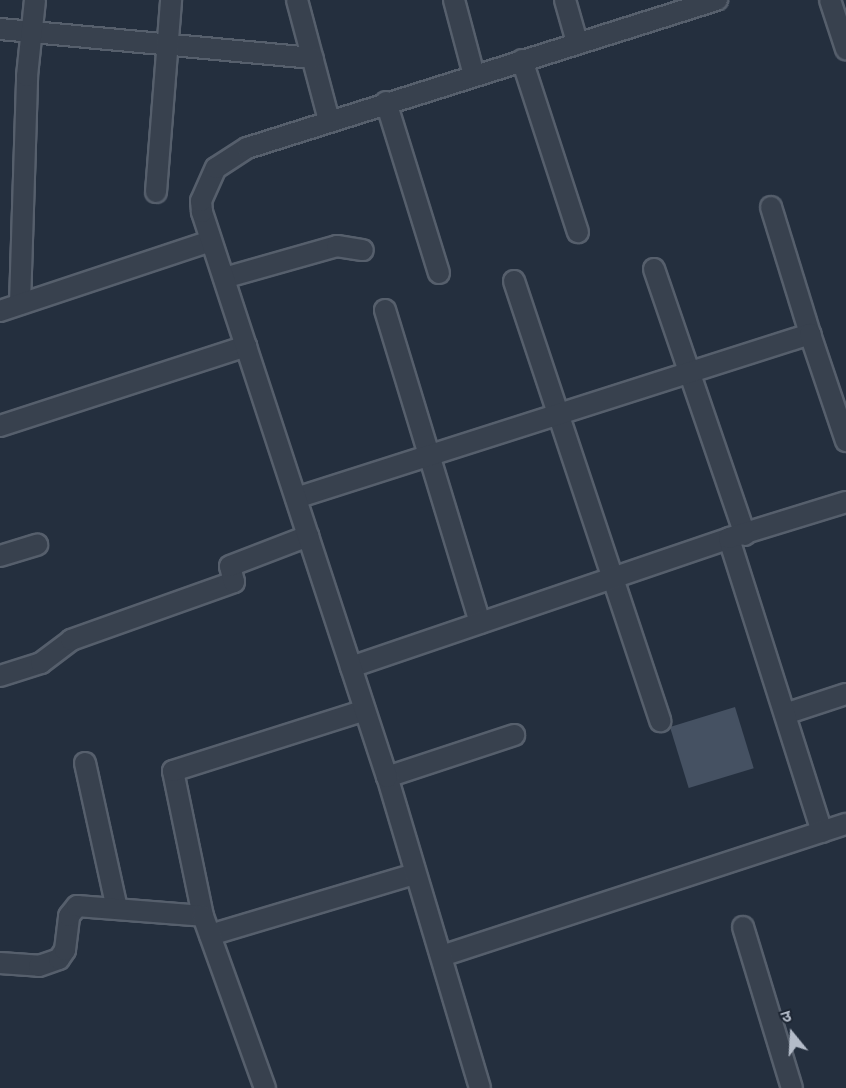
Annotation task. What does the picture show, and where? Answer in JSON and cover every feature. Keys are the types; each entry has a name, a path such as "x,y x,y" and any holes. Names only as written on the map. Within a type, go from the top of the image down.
{"street":[{"path":"20,304 27,76 35,32 35,0"},
{"path":"156,192 171,0"},
{"path":"297,0 328,120"},
{"path":"454,0 474,75"},
{"path":"565,0 577,42"},
{"path":"480,1088 442,956 414,874 387,777 211,241 201,201 216,168 247,148 328,120 717,0"},
{"path":"830,0 846,49"},
{"path":"0,29 313,58"},
{"path":"522,60 578,232"},
{"path":"386,102 439,273"},
{"path":"771,207 846,441"},
{"path":"0,311 211,241"},
{"path":"224,278 337,246 363,250"},
{"path":"654,269 689,373 785,714 822,832"},
{"path":"514,281 561,414 660,721"},
{"path":"385,310 480,623"},
{"path":"296,498 810,334"},
{"path":"0,426 246,346"},
{"path":"351,667 846,502"},
{"path":"0,676 41,663 71,640 234,582 230,566 308,536"},
{"path":"0,556 38,545"},
{"path":"785,714 846,694"},
{"path":"265,1088 203,916 173,771 365,710"},
{"path":"387,777 514,735"},
{"path":"85,763 117,909"},
{"path":"442,956 846,824"},
{"path":"210,935 414,874"},
{"path":"0,963 50,964 65,950 71,910 85,905 203,916"},
{"path":"743,927 792,1088"}],"building":[{"path":"735,707 754,768 689,788 670,727"}]}
